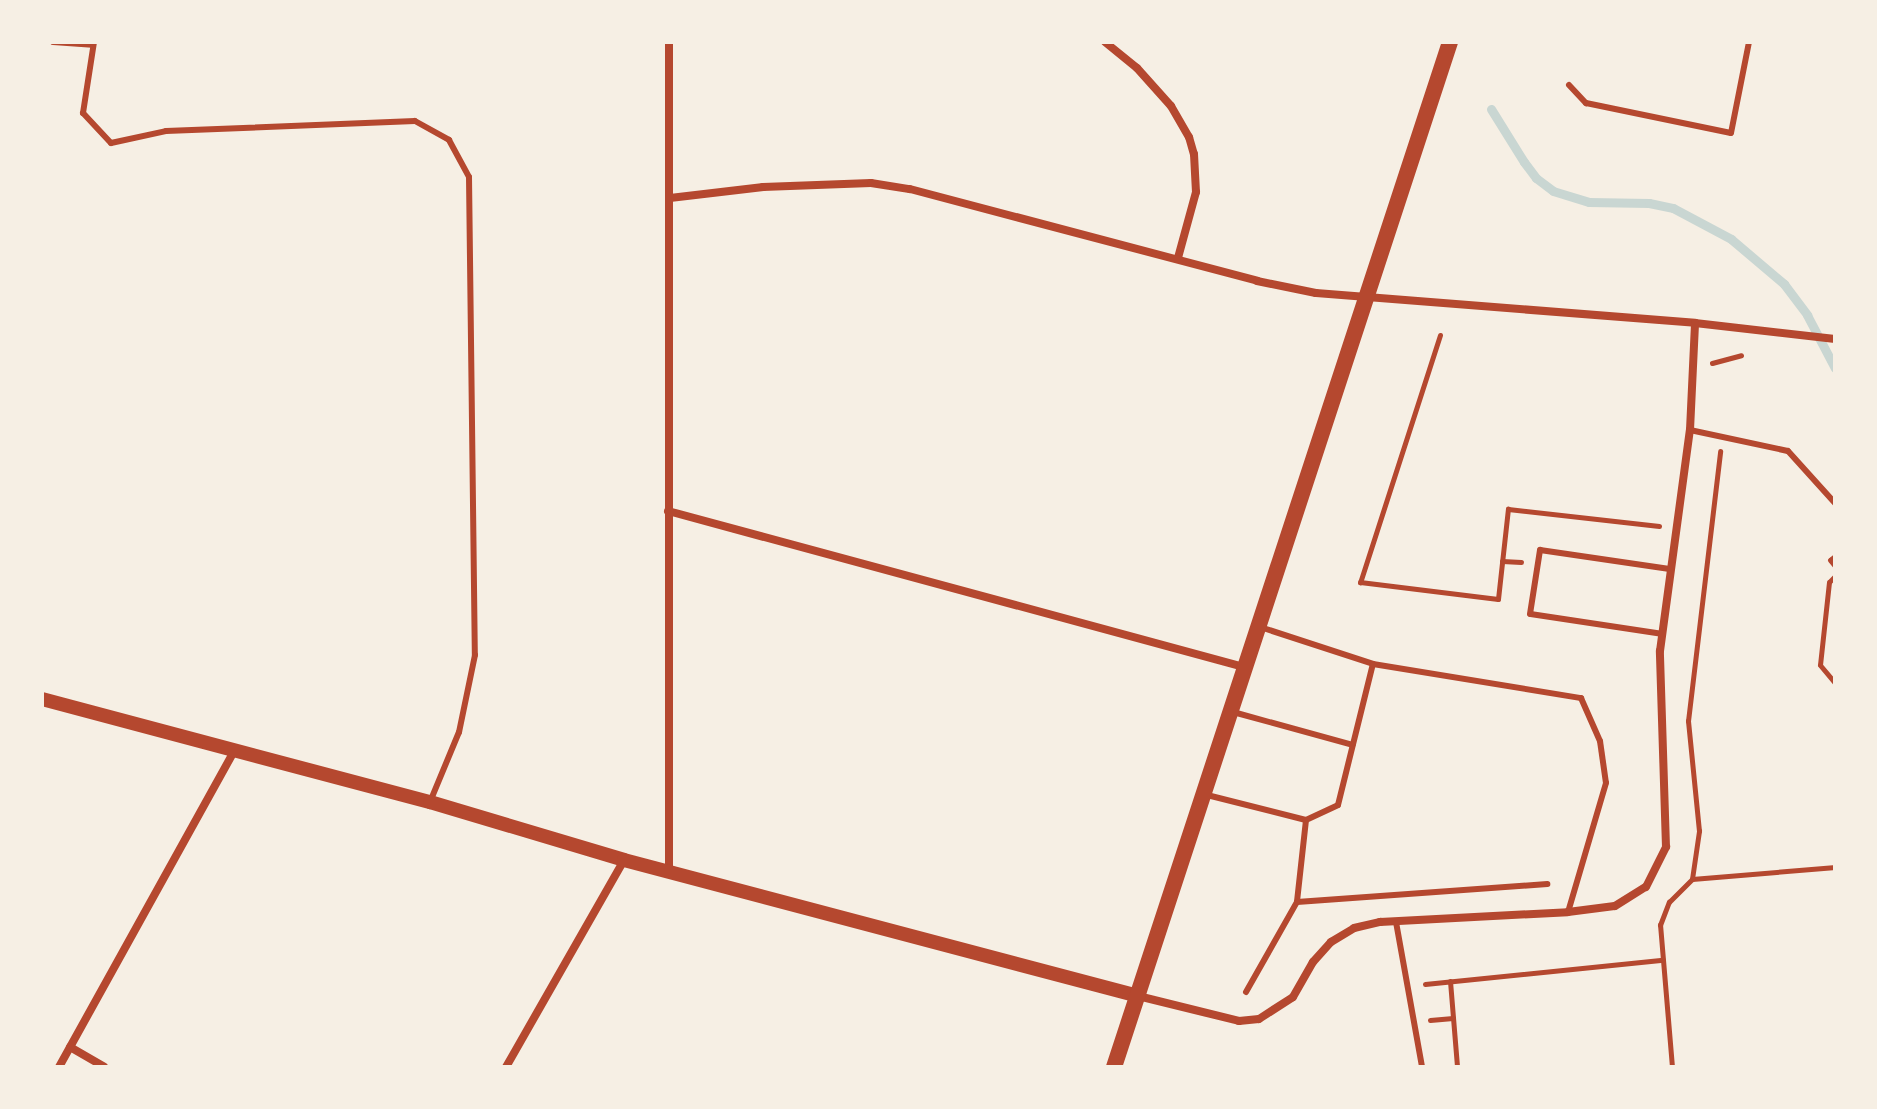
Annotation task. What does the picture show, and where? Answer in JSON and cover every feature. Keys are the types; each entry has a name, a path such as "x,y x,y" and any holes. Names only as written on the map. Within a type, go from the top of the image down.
{"main road":[{"path":"1114,1067 1256,626 1450,42"}],"street":[{"path":"669,42 669,871"},
{"path":"1105,42 1137,68 1171,106 1189,137 1194,154 1196,192 1178,258"},
{"path":"670,198 763,187 871,183 910,189 1269,284 1364,297 1695,323 1835,339"},
{"path":"42,699 430,802 624,860 1138,996 1239,1021 1259,1019 1293,997 1313,962 1331,942 1354,928 1396,922 1568,912 1615,906 1646,887 1666,847 1659,712 1663,634 1690,430 1695,323"},
{"path":"668,511 1244,667"},
{"path":"59,1067 235,750"},
{"path":"506,1067 624,860"},
{"path":"70,1047 104,1067"}],"lane":[{"path":"53,42 93,44 83,113 111,143 166,131 415,121 449,140 469,177 475,655 459,732 430,802"},
{"path":"1569,85 1586,103 1731,133 1749,42"},
{"path":"1690,430 1788,451 1835,503"},
{"path":"1663,634 1530,614 1540,550 1670,569"},
{"path":"1256,626 1373,664 1581,698 1600,741 1606,783 1568,912"},
{"path":"1203,794 1306,820 1338,805 1373,664"},
{"path":"1230,711 1353,745"},
{"path":"1246,992 1297,902 1306,820"},
{"path":"1297,902 1547,884"},
{"path":"1396,922 1422,1067"}],"path":[{"path":"1440,335 1360,582 1498,599 1508,509 1659,526"},
{"path":"1706,370 1713,362 1741,355"},
{"path":"1672,1067 1662,913 1692,879 1699,831 1688,721 1722,436"},
{"path":"1720,456 1731,458"},
{"path":"1835,556 1830,560 1835,566"},
{"path":"1835,576 1829,582 1820,665 1835,683"},
{"path":"1692,879 1835,867"},
{"path":"1408,986 1663,960"},
{"path":"1450,981 1457,1067"}],"waterway":[{"path":"1491,109 1536,178 1553,191 1589,202 1649,203 1673,208 1731,239 1784,284 1807,315 1835,368"}]}
